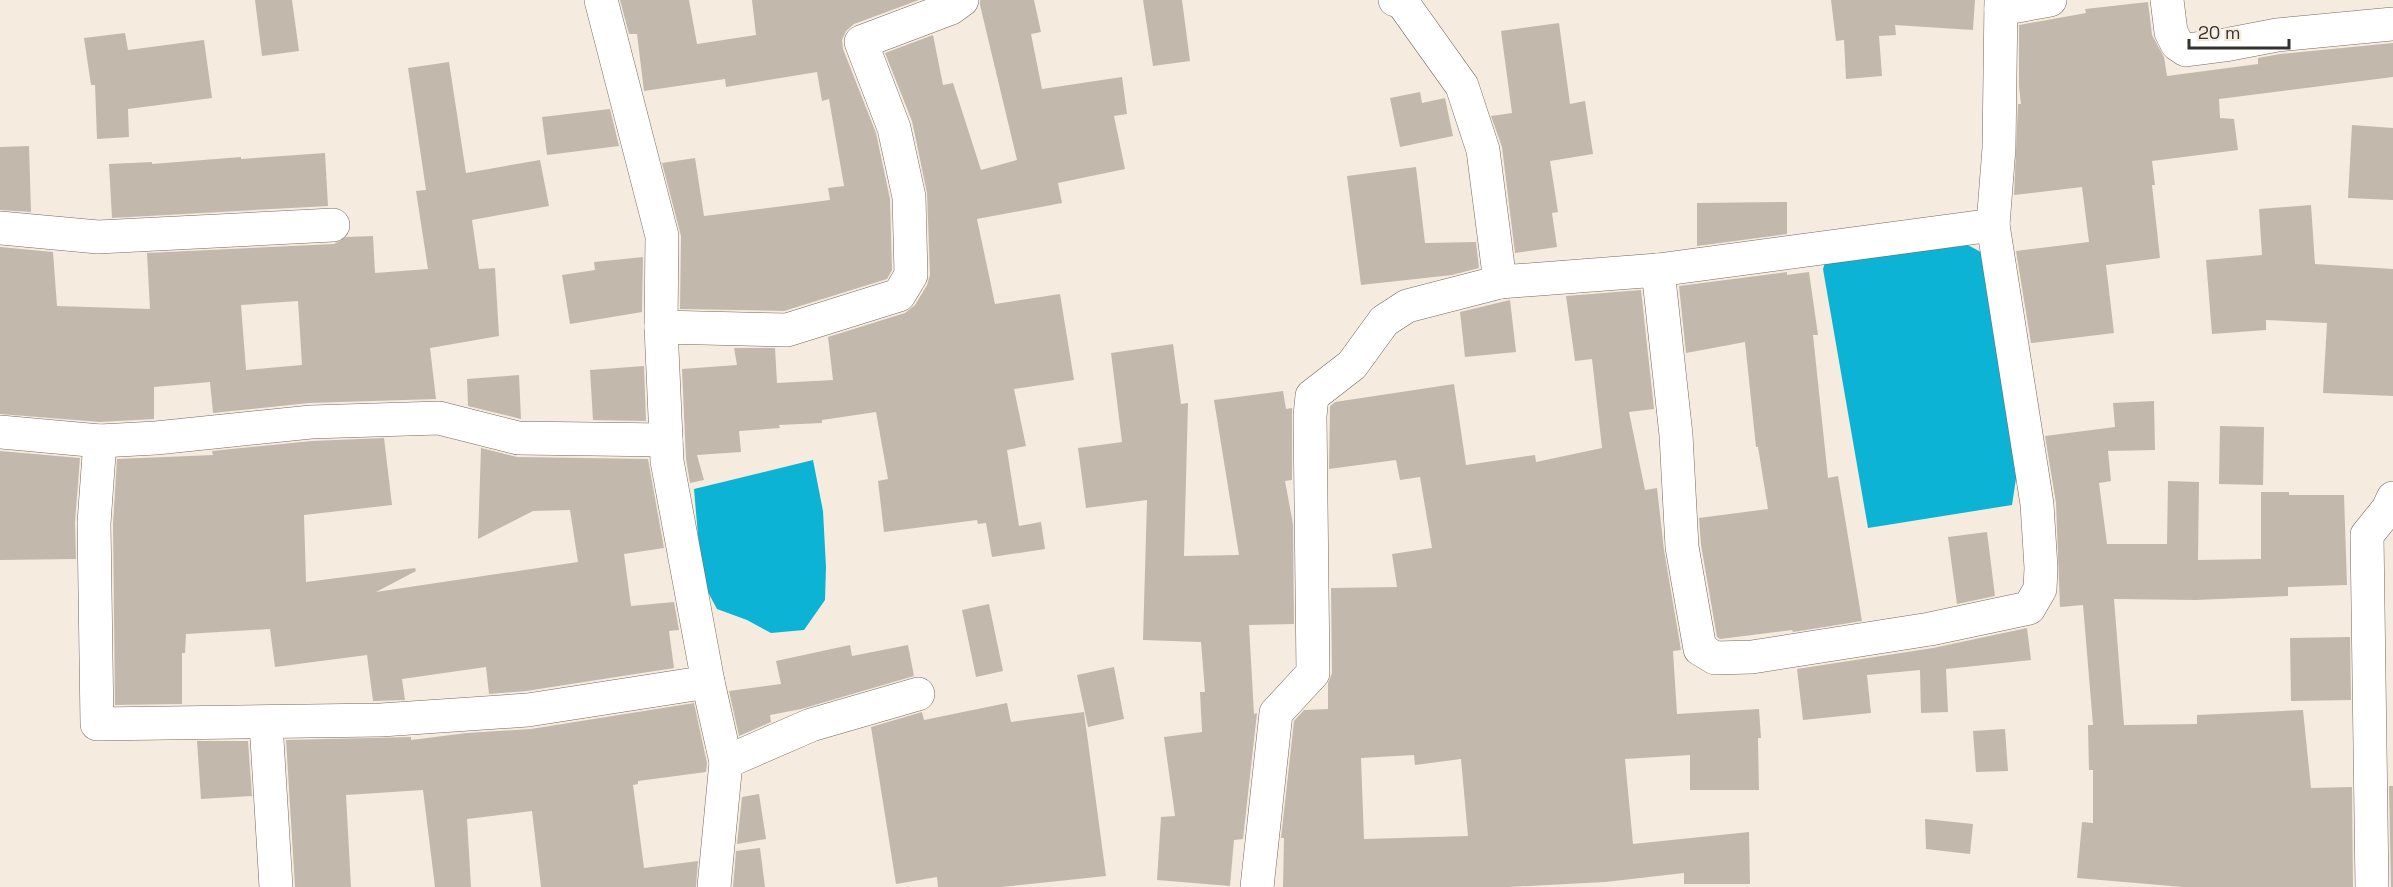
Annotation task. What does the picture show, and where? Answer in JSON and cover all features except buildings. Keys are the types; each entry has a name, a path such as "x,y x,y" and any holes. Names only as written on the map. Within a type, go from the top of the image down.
{"street":[{"path":"601,0 662,236 661,327 667,461 708,682 726,762 714,887"},
{"path":"661,327 787,330 899,295 912,275 909,197 894,128 861,42 951,8 963,0"},
{"path":"1395,0 1402,2 1461,86 1484,150 1500,282"},
{"path":"1658,270 1676,435 1682,547 1700,650 1716,658 1752,657 1941,626 2029,608 2040,590 2042,568 2037,504 1993,225 1998,148 2001,5 2050,0"},
{"path":"2167,0 2171,32 2177,44 2186,50 2225,45 2380,16"},
{"path":"0,228 98,237 333,225"},
{"path":"1257,887 1276,713 1313,674 1310,416 1312,396 1352,365 1384,321 1407,306 1500,282 1658,270 1993,225"},
{"path":"0,432 100,441 156,438 311,422 439,418 518,438 666,440"},
{"path":"100,441 94,523 98,724 381,720 528,710 708,682"},
{"path":"2372,887 2367,535 2388,509 2393,498"},
{"path":"726,762 811,725 918,694"},
{"path":"266,723 276,887"}],"water":[{"path":"1949,235 1994,259 2017,472 2012,505 1868,528 1823,269 1829,250"},
{"path":"813,460 823,511 825,600 804,630 771,633 747,620 717,609 702,581 694,489"}]}
